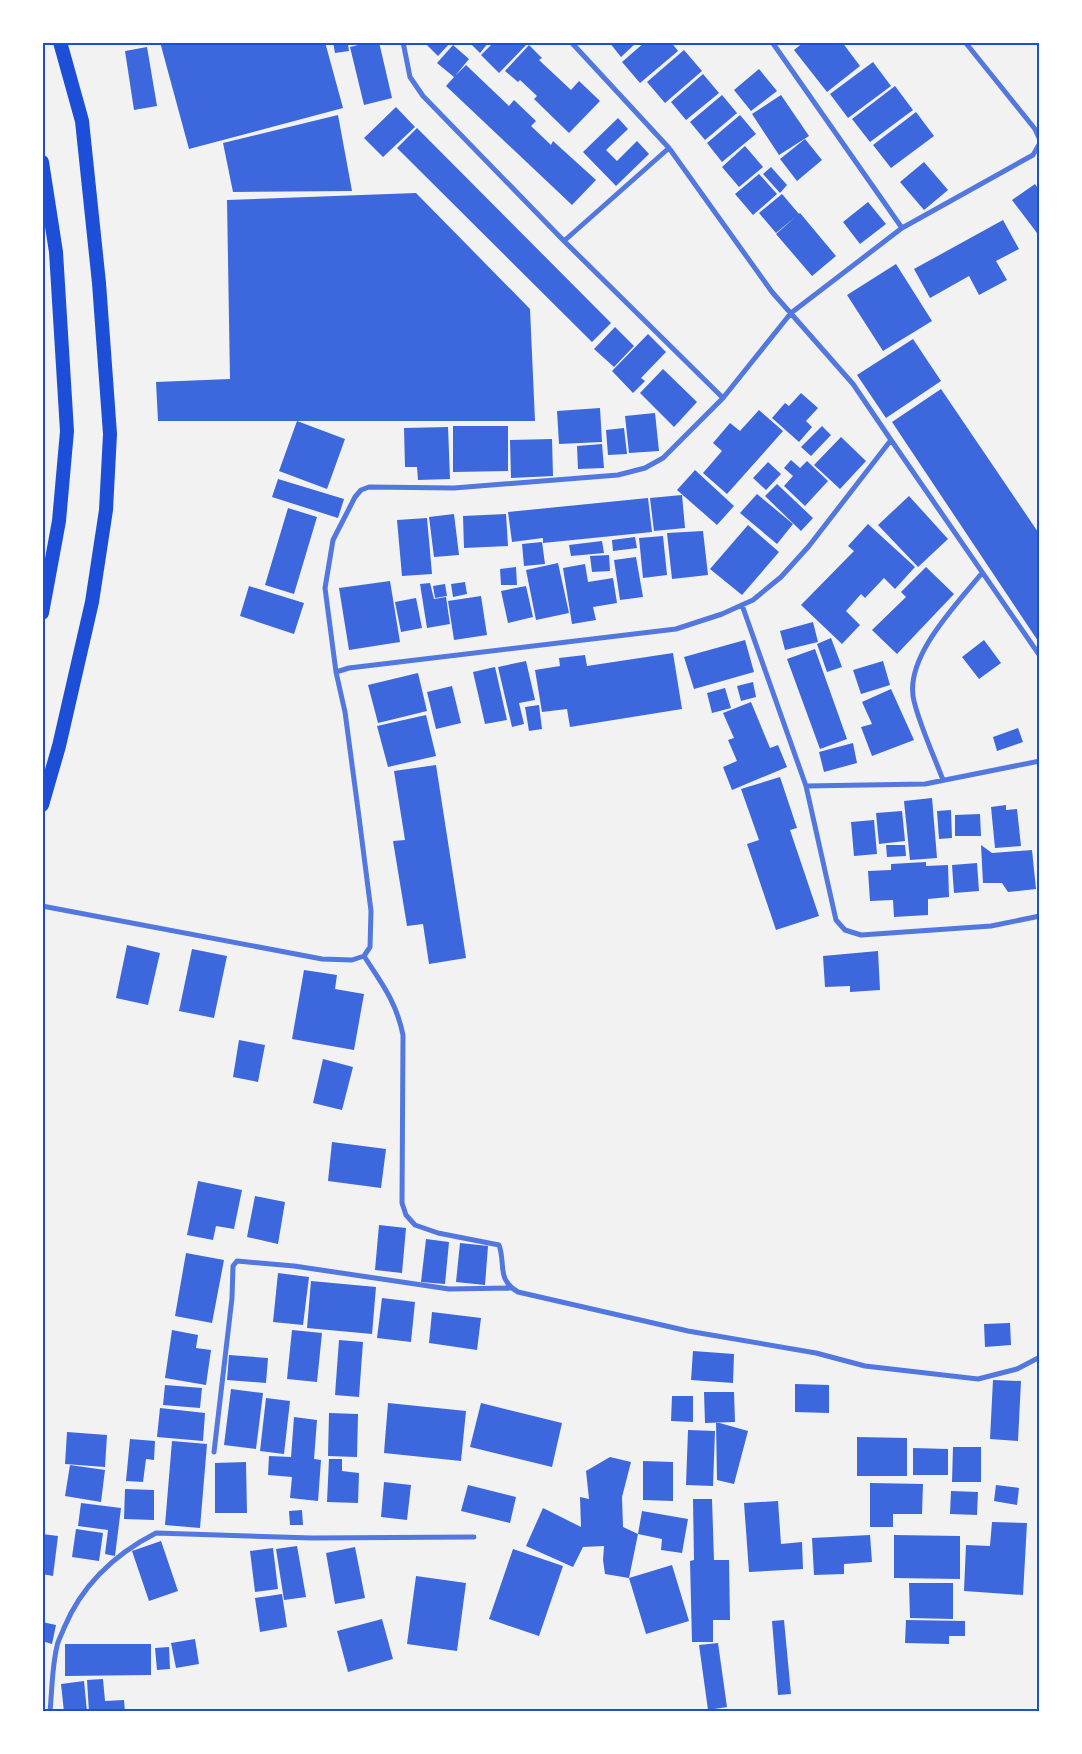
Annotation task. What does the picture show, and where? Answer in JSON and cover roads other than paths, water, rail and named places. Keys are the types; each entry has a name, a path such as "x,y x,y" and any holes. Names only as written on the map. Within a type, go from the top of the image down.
{"highway":[{"path":"42,805 59,746 92,602 106,510 110,434 99,283 82,121 60,42"},
{"path":"42,162 56,252 67,431 59,521 42,613"}],"street":[{"path":"403,42 410,77 423,96 564,241 723,398"},
{"path":"571,42 669,148 772,292 852,384 1040,656"},
{"path":"772,42 902,228"},
{"path":"42,906 322,959 352,960 364,956 370,947 371,911 345,712 336,672 325,588 333,540 355,497 361,490 369,487 454,488 618,475 645,468 664,458 723,398 791,313 902,228 1033,155 1040,142 1035,129 965,42"},
{"path":"564,241 669,148"},
{"path":"336,672 349,668 676,629 742,605 753,600 781,577 809,546 891,440"},
{"path":"943,780 913,700 914,679 920,655 938,627 982,573"},
{"path":"742,605 806,786 836,920 845,930 861,935 991,926 1040,916"},
{"path":"806,786 925,784 1040,762"},
{"path":"364,956 399,1013 403,1034 402,1203 406,1215 415,1225 499,1245 506,1283 512,1288 527,1294 688,1331 816,1353 865,1366 978,1379 1017,1369 1040,1357"},
{"path":"214,1452 232,1298 233,1266 236,1261 294,1266 449,1289 512,1288"},
{"path":"50,1712 57,1645 70,1613 97,1576 116,1558 140,1541 156,1533 312,1538 474,1537"}]}
